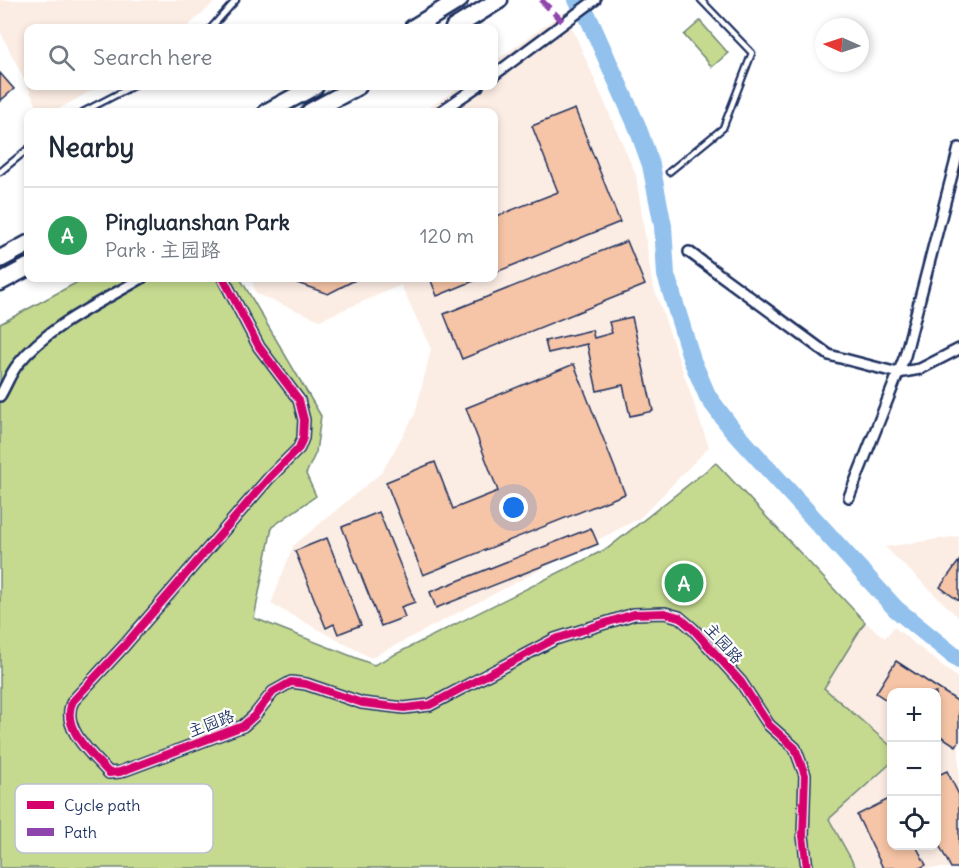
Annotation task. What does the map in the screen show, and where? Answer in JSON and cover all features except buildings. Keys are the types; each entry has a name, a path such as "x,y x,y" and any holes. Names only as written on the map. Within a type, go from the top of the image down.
{"highway":[{"path":"420,24 459,0"},
{"path":"460,24 499,0"},
{"path":"274,108 308,90"},
{"path":"317,108 351,90"},
{"path":"0,259 24,246"},
{"path":"0,282 24,269"}],"street":[{"path":"498,72 593,2"},
{"path":"446,108 472,90"},
{"path":"849,497 898,373 959,148"},
{"path":"689,252 829,355 898,373 920,369 959,349"},
{"path":"0,396 16,367 43,340 58,328 135,282"},
{"name":"主园路","path":"226,282 259,347 299,400 304,420 303,438 294,454 269,478 124,646 73,701 69,712 70,724 109,773 120,772 243,726 273,692 291,682 306,684 362,703 404,708 430,705 555,639 634,614 665,613 679,617 693,629 712,653 741,682 765,720 795,748 805,774 803,836 807,868"}],"lane":[{"path":"215,24 236,0"},
{"path":"669,172 723,128 735,104 752,52 701,0"},
{"path":"91,108 124,90"},
{"path":"0,172 24,152"}],"shaded area":[{"path":"0,0 217,0 190,24 24,24 24,80 0,31"},
{"path":"565,11 636,175 652,282 709,447 640,518 371,658 271,604 293,546 382,472 415,414 431,349 401,285 320,320 256,294 252,282 498,282 498,108 428,108 455,90 498,90 498,59"},
{"path":"29,90 92,90 61,108 38,108"},
{"path":"959,536 959,618 885,547"},
{"path":"865,622 885,638 894,627 959,679 959,868 856,868 829,819 887,767 887,850 941,850 941,688 887,688 887,743 824,688"}],"green space":[{"path":"700,21 728,53 712,67 684,35"},
{"path":"78,282 242,282 321,416 316,452 306,474 316,496 272,527 254,618 374,665 608,548 716,463 865,622 824,688 887,743 887,767 829,819 856,868 0,868 0,324"}],"waterway":[{"path":"577,0 589,19 637,126 651,165 663,226 666,275 692,360 708,397 732,429 896,609 959,660"}],"marked path":[{"path":"541,0 565,24"}],"cycle path":[{"path":"225,282 259,347 299,400 304,420 303,438 299,448 269,478 124,646 73,701 70,721 74,730 87,749 109,773 120,772 243,726 273,692 291,682 306,684 362,703 404,708 430,705 555,639 634,614 665,613 679,617 693,629 741,682 769,725 795,748 805,775 803,836 807,868"}],"place":[{"name":"Pingluanshan Park","path":"684,583"}]}
